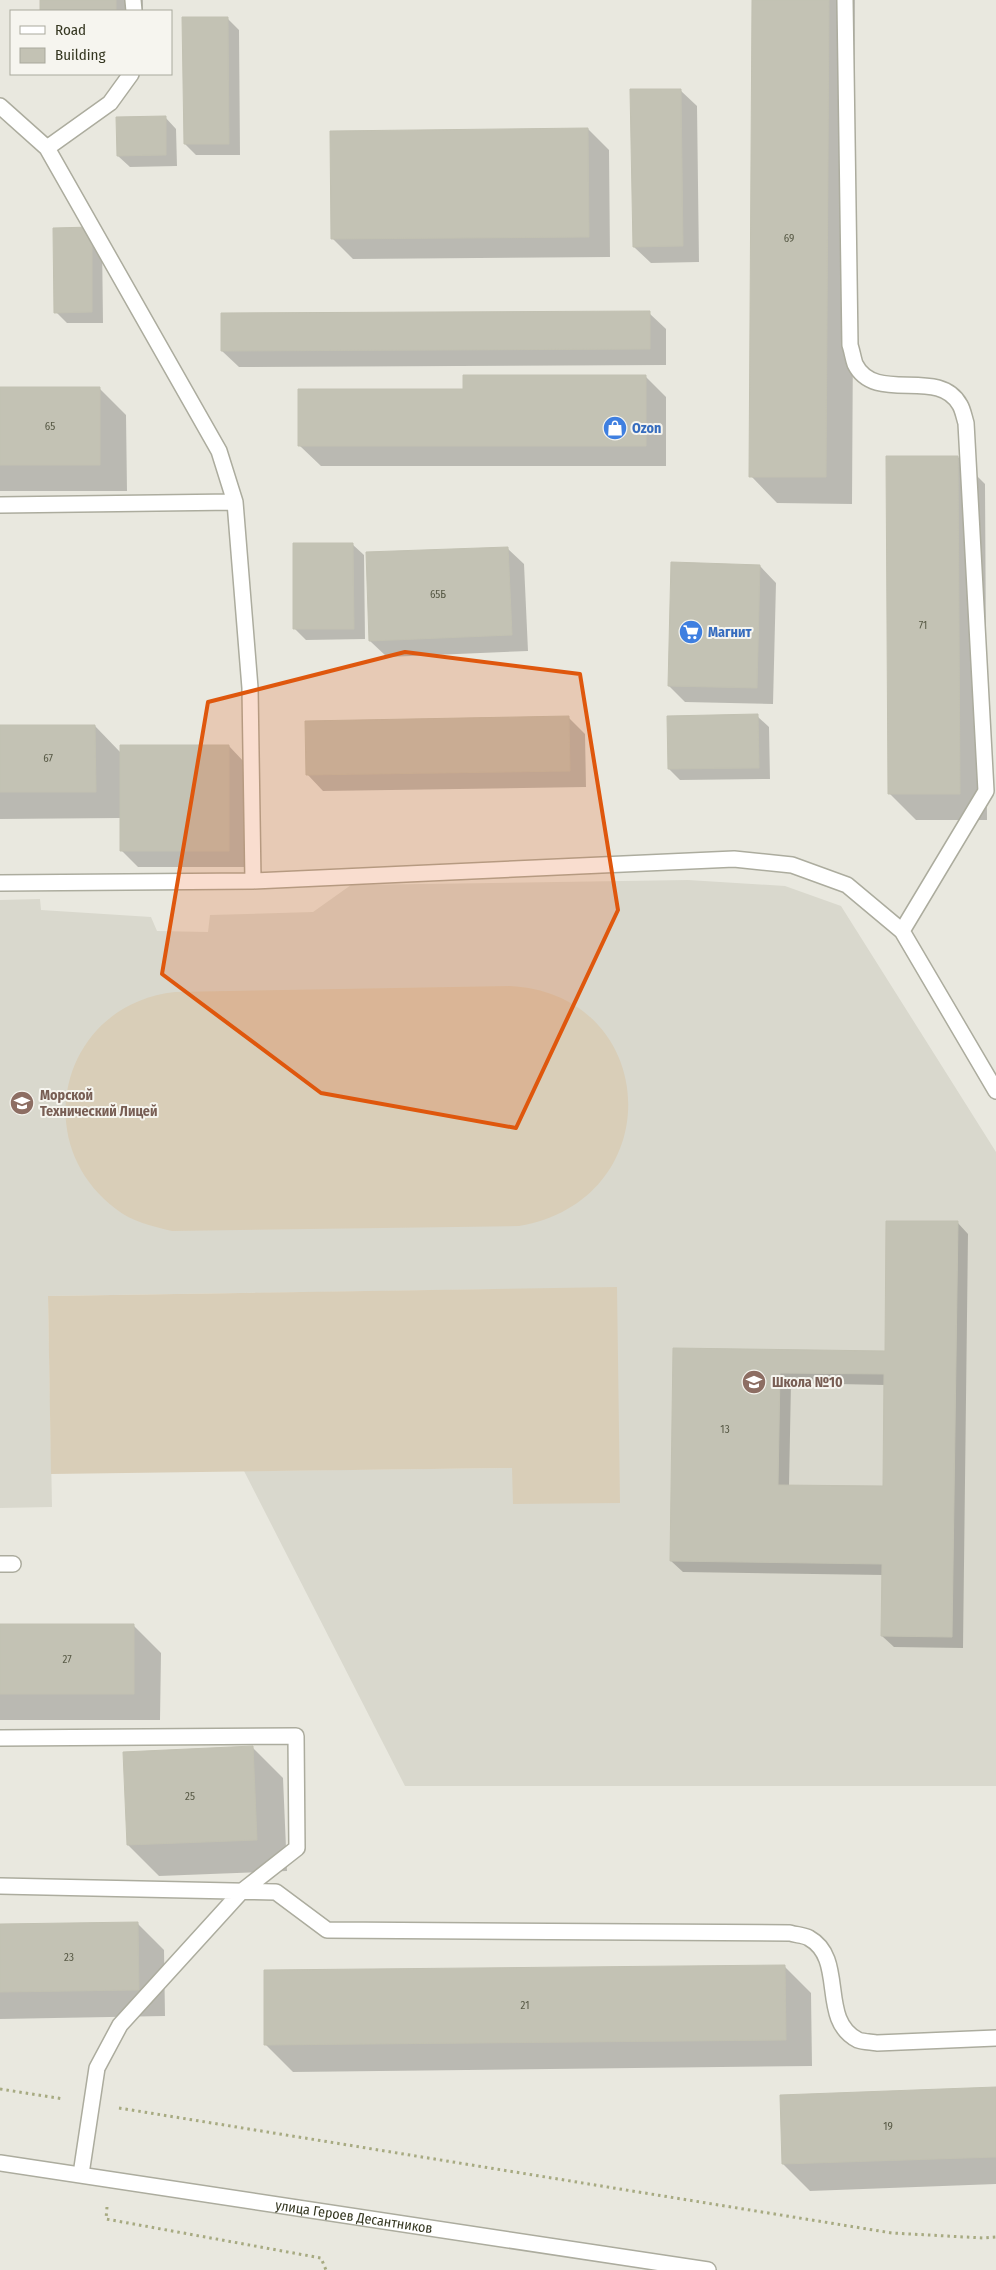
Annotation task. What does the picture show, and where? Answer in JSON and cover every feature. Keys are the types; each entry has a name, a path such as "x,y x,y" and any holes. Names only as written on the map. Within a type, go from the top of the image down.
{"street":[{"path":"845,0 850,345 856,365 870,379 889,384 927,385 946,391 960,404 967,433 986,791 902,931"},
{"path":"47,148 110,103 130,75"},
{"path":"0,106 47,148 219,450 235,502 250,688 253,881"},
{"path":"0,505 235,502"},
{"path":"0,883 253,881 734,859 792,865 847,886 902,931 996,1091"},
{"path":"36,1738 0,1738 296,1736 297,1848 241,1892 120,2025 98,2068 81,2174"},
{"path":"0,1886 276,1892 326,1930 790,1934 809,1938 823,1950 830,1968 836,2009 843,2027 858,2040 877,2044 996,2038"},
{"name":"улица Героев Десантников","path":"0,2163 708,2270"}],"path":[{"path":"0,2089 892,2233 996,2237"},
{"path":"106,2219 321,2258 326,2270"}],"highlighted area":[{"path":"405,652 580,674 618,910 516,1128 321,1093 162,974 208,702"}],"shaded area":[{"name":"Школа №10","path":"688,880 785,886 841,906 996,1152 996,1786 405,1786 244,1471 512,1468 510,1289 48,1296 52,1507 0,1508 0,900 40,899 41,910 151,917 157,931 208,932 210,915 313,912 351,885"},
{"path":"510,986 560,998 596,1023 619,1059 628,1099 623,1141 603,1179 568,1209 519,1226 172,1231 135,1220 116,1209 88,1181 72,1148 66,1114 70,1080 83,1048 106,1021 137,1002 175,992"},
{"path":"617,1287 620,1503 513,1504 512,1468 51,1474 48,1296"}],"building":[{"path":"40,0 116,0 116,10 40,10"},
{"path":"752,0 829,0 826,477 749,477"},
{"path":"182,17 228,17 229,144 184,144"},
{"path":"630,89 681,89 683,246 633,247"},
{"path":"166,116 166,155 117,156 116,117"},
{"path":"588,128 589,237 331,239 330,131"},
{"path":"92,227 92,312 54,313 53,228"},
{"path":"650,311 650,349 221,351 221,313"},
{"path":"463,375 646,375 646,446 298,446 298,389 463,389"},
{"path":"0,387 100,387 100,465 0,465"},
{"path":"886,456 958,456 960,794 888,794"},
{"path":"293,543 353,543 354,629 293,629"},
{"path":"508,547 512,635 369,641 366,552"},
{"path":"671,562 760,565 757,688 668,686"},
{"path":"758,714 759,768 668,769 667,716"},
{"path":"569,716 570,771 306,775 305,721"},
{"path":"0,725 95,725 96,792 0,792"},
{"path":"120,745 229,745 229,851 120,851"},
{"path":"886,1221 958,1221 952,1637 881,1636 882,1564 670,1561 673,1348 885,1351","holes":["780,1373 884,1374 883,1486 778,1485"]},
{"path":"0,1624 134,1624 134,1694 0,1694"},
{"path":"253,1746 257,1840 127,1845 123,1752"},
{"path":"138,1922 139,1990 0,1992 0,1924"},
{"path":"785,1965 786,2040 264,2045 264,1970"},
{"path":"996,2087 996,2157 782,2164 780,2095"}],"place":[{"name":"Ozon","path":"615,428"},
{"name":"Магнит","path":"691,632"},
{"name":"Морской Технический Лицей","path":"22,1103"},
{"name":"Школа №10","path":"754,1382"}]}
